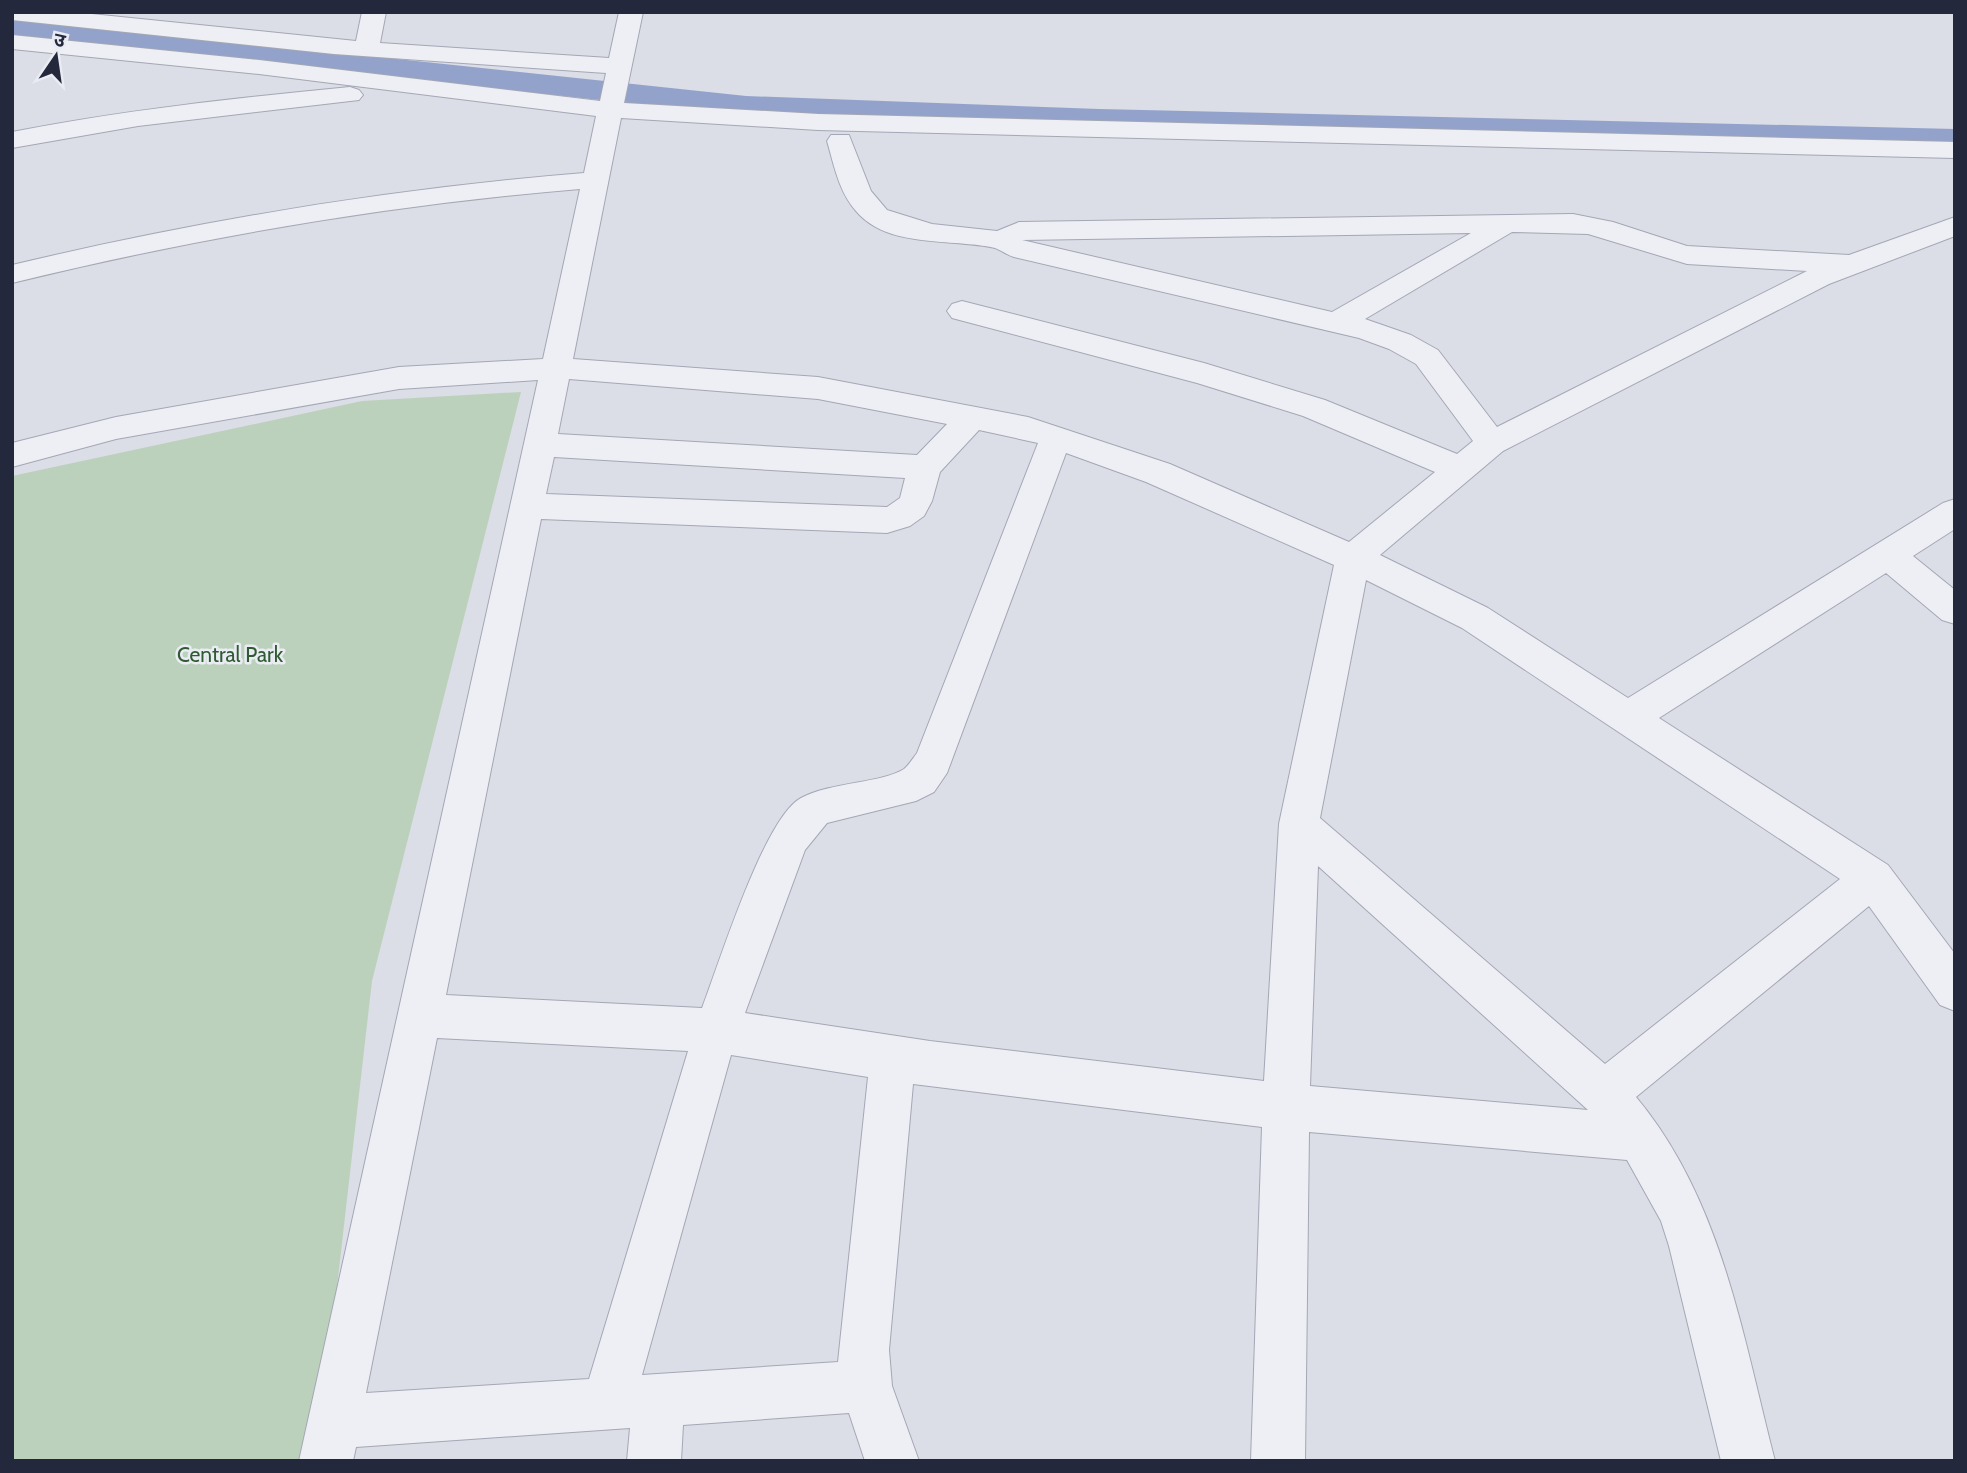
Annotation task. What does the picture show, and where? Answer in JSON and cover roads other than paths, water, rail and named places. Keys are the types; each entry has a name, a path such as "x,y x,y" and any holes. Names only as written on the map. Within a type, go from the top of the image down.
{"street":[{"path":"367,49 374,12"},
{"path":"631,12 612,93 559,369 419,1014 330,1442 608,1403 866,1386"},
{"path":"12,13 177,21 367,49 612,93 879,124 1955,150"},
{"path":"12,42 259,67 440,91"},
{"path":"12,140 81,125 204,107 369,93 612,93"},
{"path":"840,141 856,190 866,206 884,220 914,228 1006,241 1014,248 1336,323 1399,341 1427,357 1492,443"},
{"path":"12,274 174,236 341,208 522,186 596,180"},
{"path":"1006,241 1008,234 1019,231 1597,225 1661,249 1689,255 1853,264"},
{"path":"1336,323 1504,226"},
{"path":"1278,1461 1286,1107 1299,824 1353,558 1492,443 1819,276 1955,226"},
{"path":"962,311 1204,374 1302,404 1461,469"},
{"path":"12,455 116,428 399,378 559,369 818,388 972,416 1056,438 1158,473 1353,558 1475,618 1873,878 1955,990"},
{"path":"529,506 887,520 905,516 913,507 925,467 972,416"},
{"path":"608,1403 716,1031 788,840 799,824 813,811 836,802 902,789 920,780 933,761 1056,438"},
{"path":"542,445 925,467"},
{"path":"1628,718 1955,512"},
{"path":"1888,555 1955,610"},
{"path":"1299,824 1604,1094 1640,1138 1681,1209 1694,1246 1748,1461"},
{"path":"1604,1094 1873,878"},
{"path":"419,1014 716,1031 893,1059 1286,1107 1640,1138"},
{"path":"892,1461 866,1386 863,1350 893,1059"},
{"path":"654,1461 658,1401"}],"waterway":[{"path":"12,27 746,106 1099,119 1955,139"}],"park label":[{"name":"Central Park","path":"230,654"}]}
